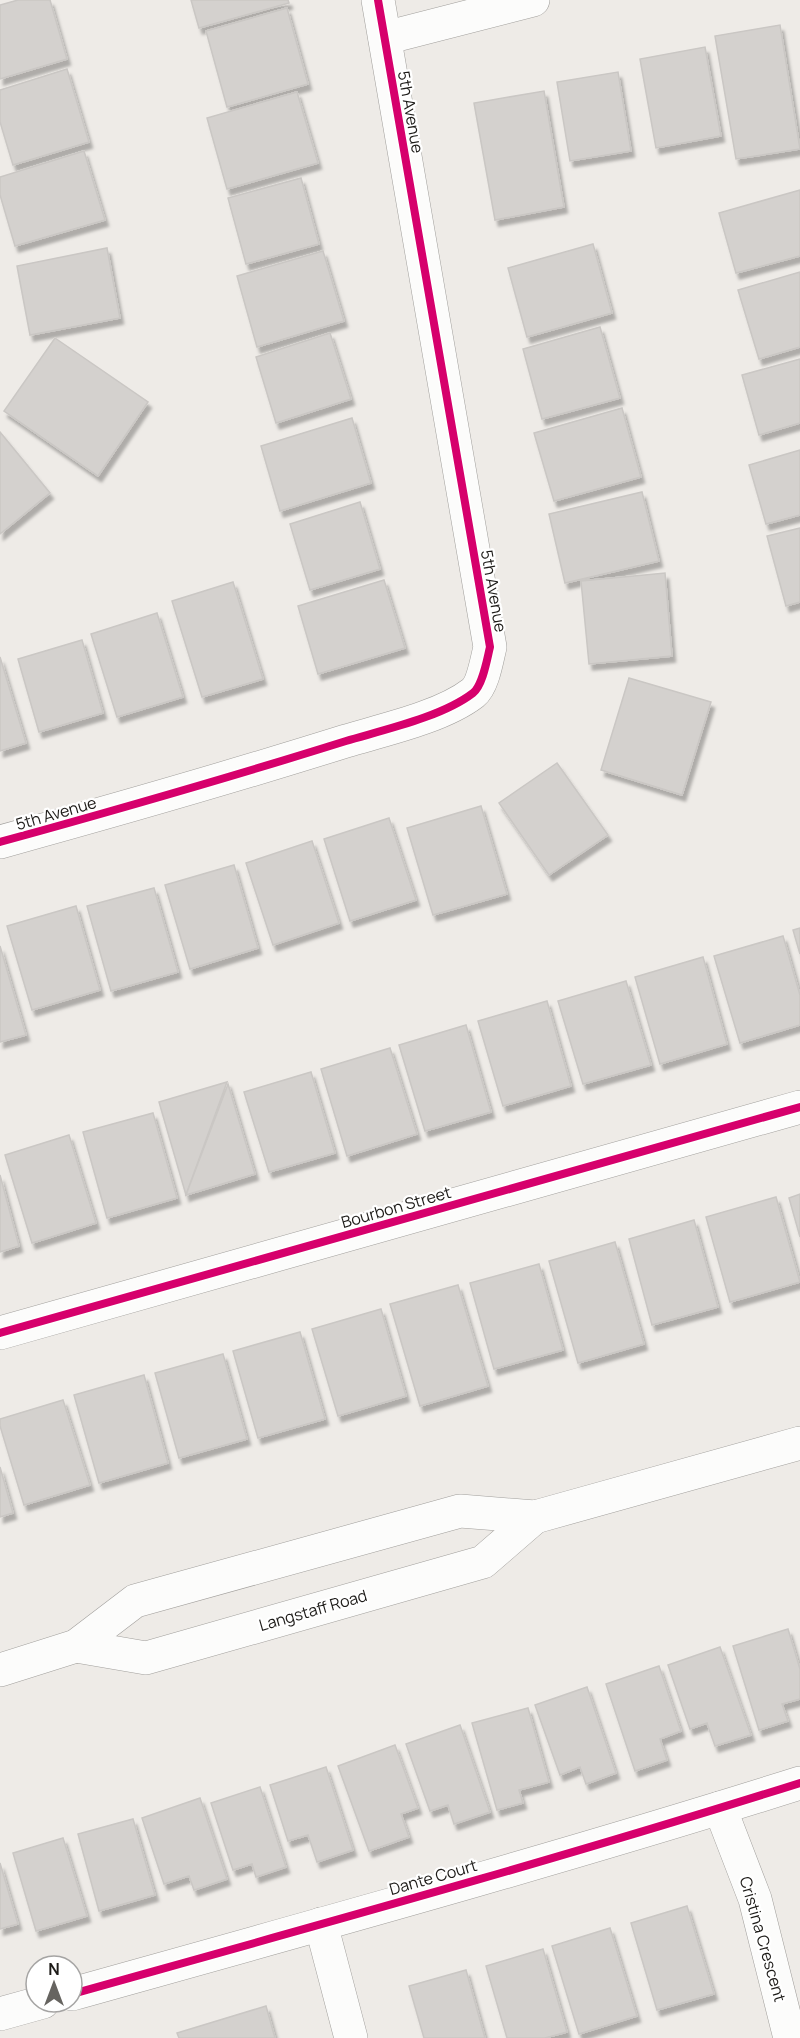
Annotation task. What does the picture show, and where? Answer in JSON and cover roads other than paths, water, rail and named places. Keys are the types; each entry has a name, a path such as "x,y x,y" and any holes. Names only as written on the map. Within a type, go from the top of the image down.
{"street":[{"name":"5th Avenue","path":"0,842 242,774 420,718 452,705 475,692 485,669 490,647 378,0"},
{"path":"385,38 532,0"},
{"name":"Bourbon Street","path":"0,1333 800,1107"},
{"name":"Langstaff Road","path":"0,1670 76,1647 135,1601 460,1511 535,1517 800,1443"},
{"name":"Langstaff Road","path":"76,1647 146,1658 158,1655 483,1562 535,1517"},
{"name":"Dante Court","path":"84,1991 321,1924 800,1783"},
{"name":"Cristina Crescent","path":"720,1808 755,1899 790,2038"},
{"path":"321,1924 351,2038"},
{"path":"0,2014 24,2007"}]}
